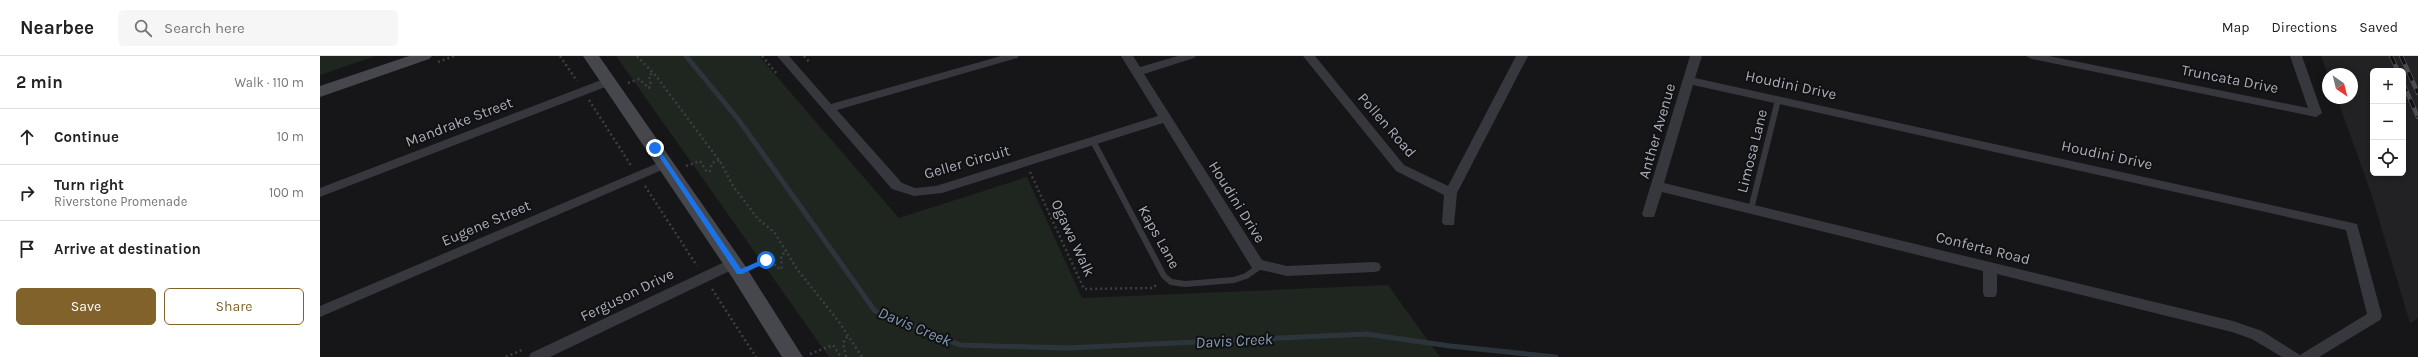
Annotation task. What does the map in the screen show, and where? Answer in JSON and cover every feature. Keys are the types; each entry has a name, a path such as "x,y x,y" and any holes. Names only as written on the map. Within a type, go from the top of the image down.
{"street":[{"path":"320,92 424,56"},
{"path":"591,56 736,268 793,357"},
{"name":"Geller Circuit","path":"783,56 897,186 904,189 925,192 937,190 1165,118"},
{"path":"830,108 1013,56"},
{"name":"Houdini Drive","path":"1127,56 1252,258 1262,266 1287,271 1374,268"},
{"path":"1137,72 1190,56"},
{"name":"Pollen Road","path":"1309,56 1400,168 1451,193"},
{"path":"1449,222 1451,193 1522,56"},
{"name":"Anther Avenue","path":"1649,214 1696,56"},
{"name":"Truncata Drive","path":"2032,56 2316,113 2296,56"},
{"name":"Houdini Drive","path":"1688,80 2352,227 2375,316 2307,357"},
{"name":"Mandrake Street","path":"320,193 609,81"},
{"name":"Eugene Street","path":"320,312 665,164"},
{"name":"Conferta Road","path":"1657,186 2233,327 2257,335 2294,357"},
{"path":"1990,267 1990,293"},
{"name":"Ferguson Drive","path":"536,357 736,268"}],"lane":[{"name":"Limosa Lane","path":"1751,209 1778,100"},
{"name":"Kaps Lane","path":"1093,141 1164,276 1171,282 1185,284 1234,280 1246,276 1262,266"}],"path":[{"path":"560,56 697,266"},
{"path":"637,56 656,76 672,100 695,128 720,163 733,186 758,219 774,232 787,250 796,269 848,335 862,357"},
{"path":"762,56 778,75"},
{"path":"804,56 809,62"},
{"name":"Ogawa Walk","path":"1026,162 1084,289 1153,288 1164,276"},
{"path":"736,268 766,260 773,260 776,267 782,269 780,256 787,250"},
{"path":"846,357 843,343 848,335"},
{"path":"804,357 833,345 841,357"}],"shaded area":[{"path":"320,56 375,56 320,75"},
{"path":"616,56 759,56 899,218 1027,177 1082,298 1388,285 1440,357 829,357"},
{"path":"2321,56 2418,56 2418,318 2410,323 2370,190 2339,104 2358,104 2358,68 2326,68"}],"waterway":[{"name":"Davis Creek","path":"686,56 738,119 875,311 960,345 1067,348 1366,334 1450,346 1556,357"}],"railway":[{"path":"2391,56 2397,68"},
{"path":"2401,56 2418,93"},
{"path":"2406,90 2418,117"}],"route":[{"path":"655,148 740,272 766,260"}]}
